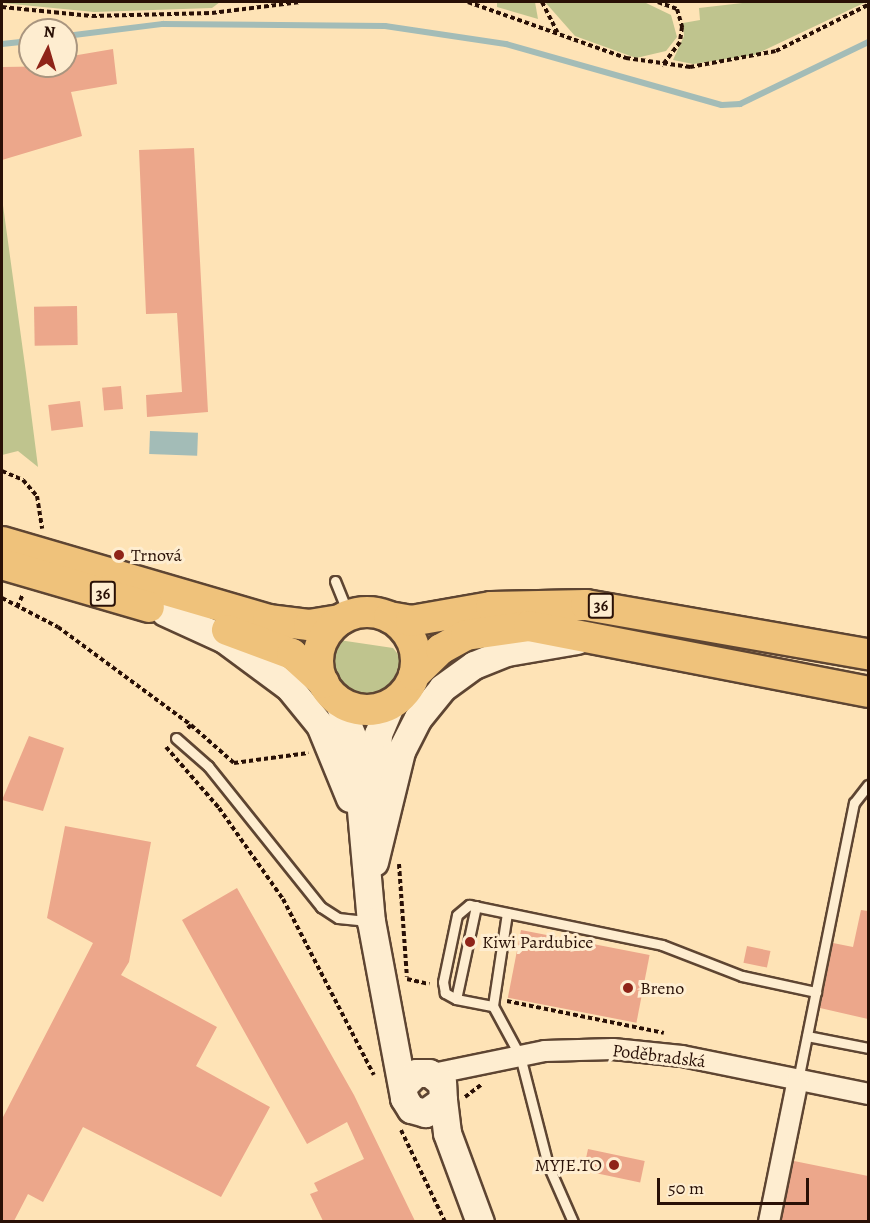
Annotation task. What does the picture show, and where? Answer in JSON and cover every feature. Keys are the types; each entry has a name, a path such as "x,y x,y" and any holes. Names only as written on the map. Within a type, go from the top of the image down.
{"main road":[{"name":"36","path":"2,542 268,620 301,625 369,612 411,621 491,607 586,605 868,654"},
{"name":"36","path":"2,564 279,646 331,691 369,710 391,703 414,675 453,641 495,627 550,628 623,640 868,692"},
{"path":"389,617 412,642 414,675"},
{"path":"331,691 320,649 344,618"}],"street":[{"path":"165,612 234,645 303,702 343,776 368,884"},
{"path":"368,884 401,751 418,718 442,688 474,665 528,646 623,640"},
{"path":"331,691 355,743 371,921 383,991 435,1088 447,1133 479,1221"},
{"path":"368,884 376,745 391,703"},
{"name":"Poděbradská","path":"435,1088 471,1075 522,1065 565,1050 633,1050 868,1094"},
{"path":"769,1221 798,1080"},
{"path":"435,1088 405,1102 410,1123 479,1221"}],"lane":[{"path":"335,581 344,618"},
{"path":"177,738 208,766 321,907 346,920 371,921"},
{"path":"798,1080 855,803 868,785"},
{"path":"492,1002 456,999 442,988 457,915 462,907 476,906 662,945 742,976 816,992"},
{"path":"456,999 476,906"},
{"path":"507,913 492,1002 522,1065 548,1165 573,1221"},
{"path":"807,1036 868,1048"}],"path":[{"path":"236,2 236,10"},
{"path":"2,7 92,16 236,10 300,2"},
{"path":"468,2 484,3 558,33 662,66 750,60 868,5"},
{"path":"542,2 558,33"},
{"path":"658,2 677,9 682,27 680,42 662,66"},
{"path":"2,471 23,480 37,496 43,516 40,535"},
{"path":"2,598 58,627 191,725 164,749 219,808 283,899 378,1082"},
{"path":"407,979 442,988"},
{"path":"492,1002 672,1034"},
{"path":"435,1088 483,1084 522,1065"},
{"path":"410,1123 445,1221"}],"green space":[{"path":"220,2 212,8 94,12 2,3"},
{"path":"497,2 535,2 538,19 497,7"},
{"path":"545,2 644,2 671,15 677,37 666,51 636,58 575,36"},
{"path":"751,2 866,2 754,55 693,64 673,60 684,36 683,23 700,20 699,8"},
{"path":"2,198 38,467 18,451 2,455"},
{"path":"339,640 393,648 401,658 393,684 368,696 344,687 332,664"}],"water":[{"path":"150,431 198,433 197,456 149,454"}],"building":[{"path":"113,49 117,84 71,92 82,136 2,160 2,67 18,67 18,78 78,78 78,55"},
{"path":"194,148 208,412 147,417 146,395 182,392 177,313 146,314 139,150"},
{"path":"77,306 78,345 35,346 34,307"},
{"path":"121,386 123,409 104,411 102,388"},
{"path":"80,401 83,427 51,431 48,405"},
{"path":"29,736 64,748 43,811 2,800"},
{"path":"65,826 151,842 129,962 121,975 217,1027 196,1066 270,1107 221,1197 83,1127 43,1202 28,1194 14,1221 2,1221 2,1119 93,943 47,918"},
{"path":"237,888 354,1095 415,1221 323,1221 310,1194 318,1191 314,1183 364,1159 347,1122 307,1144 182,920"},
{"path":"861,910 868,911 868,1019 820,1008 833,943 853,947"},
{"path":"521,930 650,955 636,1023 508,998"},
{"path":"747,946 770,951 767,968 743,963"},
{"name":"MYJE.TO","path":"588,1149 645,1161 640,1183 583,1171"},
{"path":"794,1161 868,1176 868,1221 781,1221"}],"waterway":[{"path":"78,35 163,24 385,26 506,44 722,105 740,104 868,42"},
{"path":"2,44 18,42"}],"place":[{"name":"Trnová","path":"119,555"},
{"name":"Kiwi Pardubice","path":"470,942"},
{"name":"Breno","path":"628,988"},
{"name":"MYJE.TO","path":"614,1165"}]}
